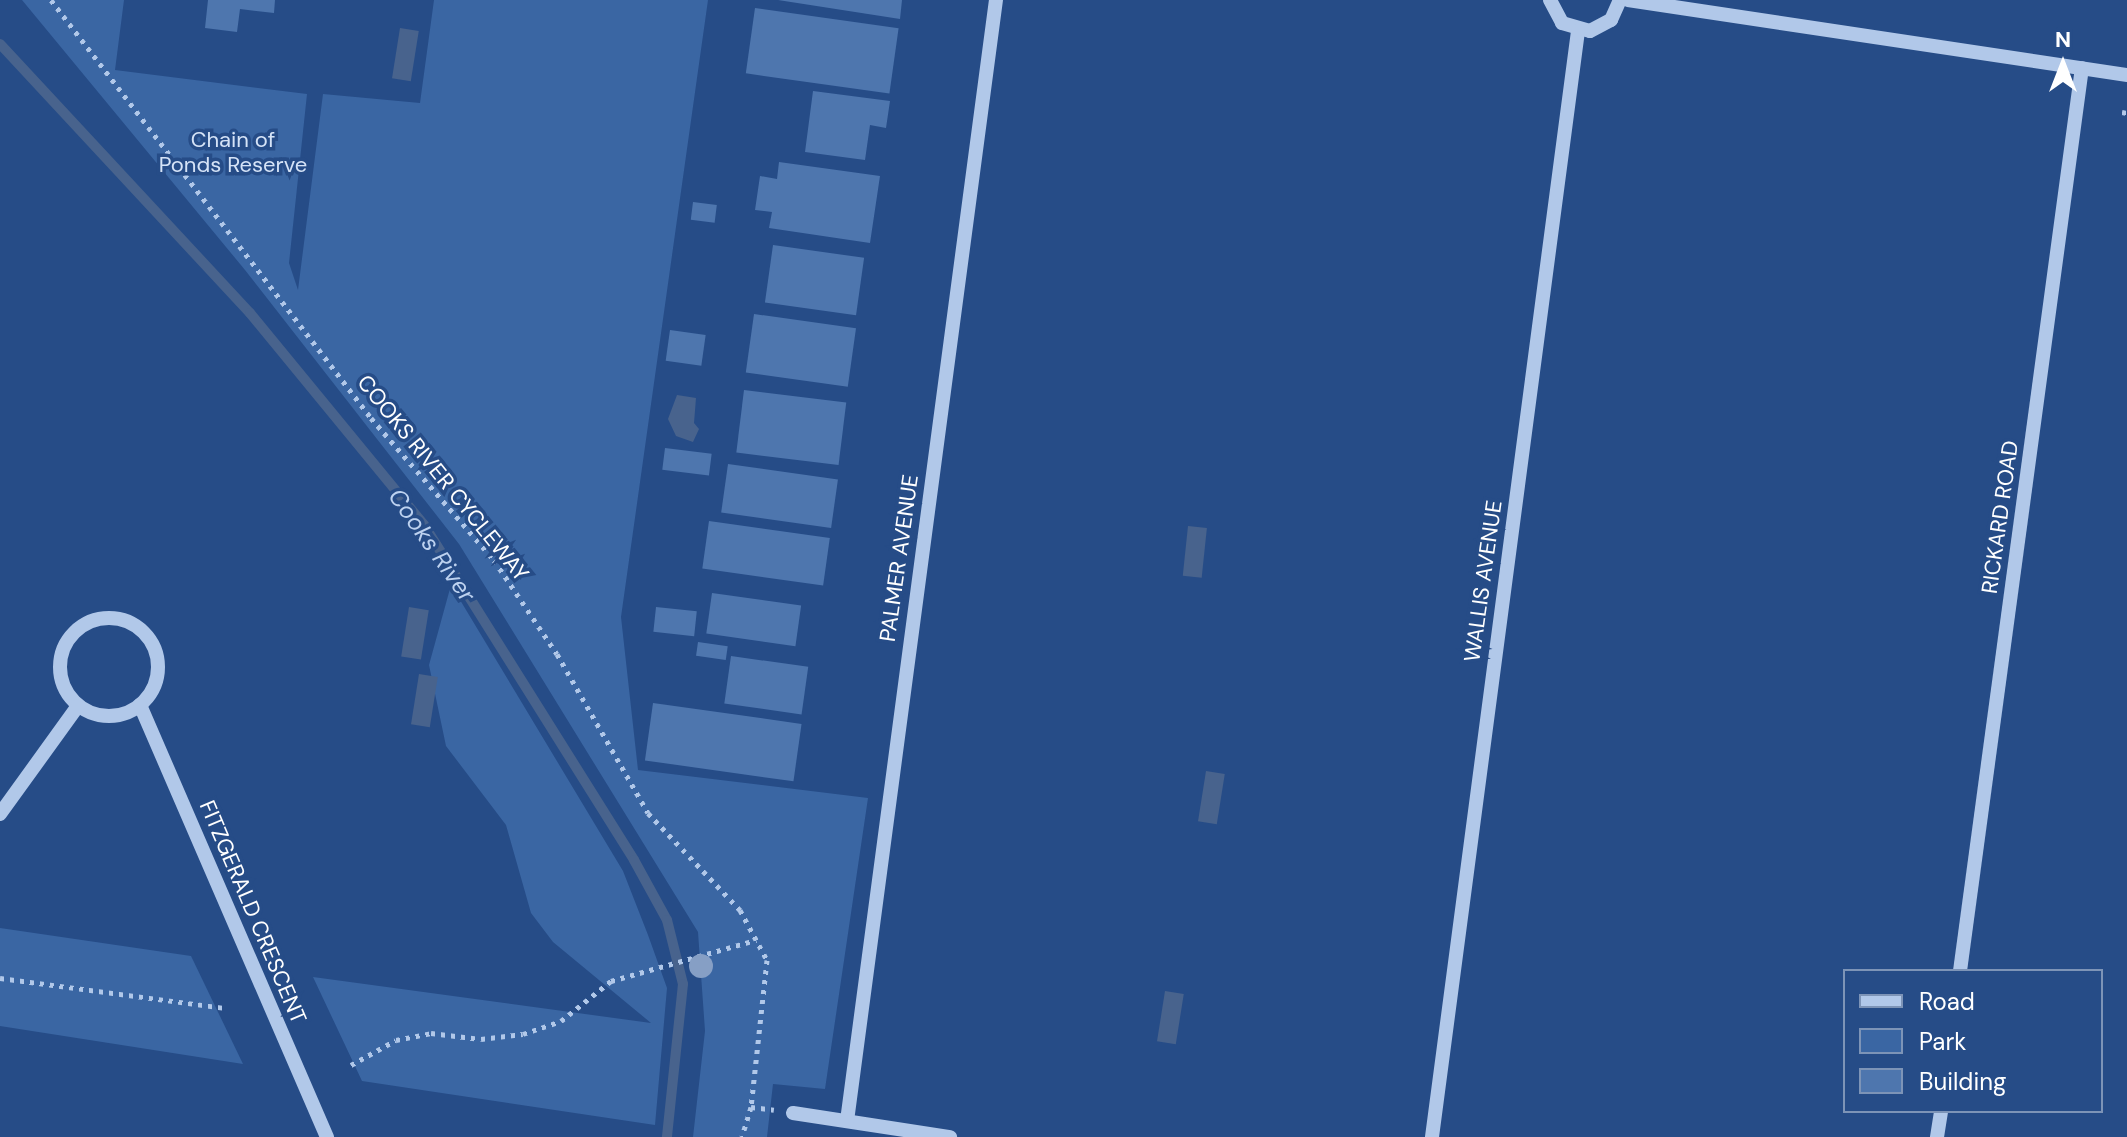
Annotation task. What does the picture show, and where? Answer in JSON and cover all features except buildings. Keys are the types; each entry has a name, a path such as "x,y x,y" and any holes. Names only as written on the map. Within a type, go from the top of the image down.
{"street":[{"name":"PALMER AVENUE","path":"847,1121 996,0"},
{"path":"1550,0 1556,17 1578,31 1601,27 1620,0"},
{"path":"1628,0 2127,75"},
{"name":"WALLIS AVENUE","path":"1432,1137 1578,31"},
{"name":"RICKARD ROAD","path":"1960,969 2082,68"},
{"path":"98,619 126,622 148,638 158,673 140,705 109,716 78,706 63,684 60,656 81,626 98,619"},
{"name":"FITZGERALD CRESCENT","path":"140,705 327,1137"},
{"path":"0,814 78,706"},
{"path":"793,1113 950,1137"},
{"path":"1937,1137 1941,1113"}],"path":[{"name":"COOKS RIVER CYCLEWAY","path":"51,0 371,418 494,560 557,654 648,813 740,910 767,960 751,1107 742,1137"},
{"path":"351,1065 396,1040 431,1033 481,1039 523,1034 561,1021 611,981 657,965 756,940"},
{"path":"0,978 224,1008"}],"green space":[{"name":"Chain of Ponds Reserve","path":"22,0 124,0 115,70 307,94 289,263 298,290 323,94 420,103 434,0 708,0 621,617 638,770 868,798 825,1089 773,1084 767,1137 693,1137 705,1031 698,932 459,544 245,270"},
{"path":"451,585 623,871 648,935 667,988 655,1125 362,1081 313,977 651,1023 553,942 531,913 506,825 446,746 429,665"},
{"path":"0,928 191,956 243,1064 0,1026"}],"shaded area":[{"path":"400,28 419,31 411,81 392,78"},
{"path":"677,395 696,398 694,423 699,429 693,442 676,436 668,419"},
{"path":"1188,526 1207,528 1202,578 1183,576"},
{"path":"409,607 429,610 421,660 401,656"},
{"path":"419,674 438,677 430,727 411,724"},
{"path":"1206,771 1225,774 1217,824 1198,821"},
{"path":"1165,991 1184,994 1176,1044 1157,1041"}],"waterway":[{"name":"Cooks River","path":"0,44 250,313 424,525 634,860 667,920 683,984 667,1137"}]}
